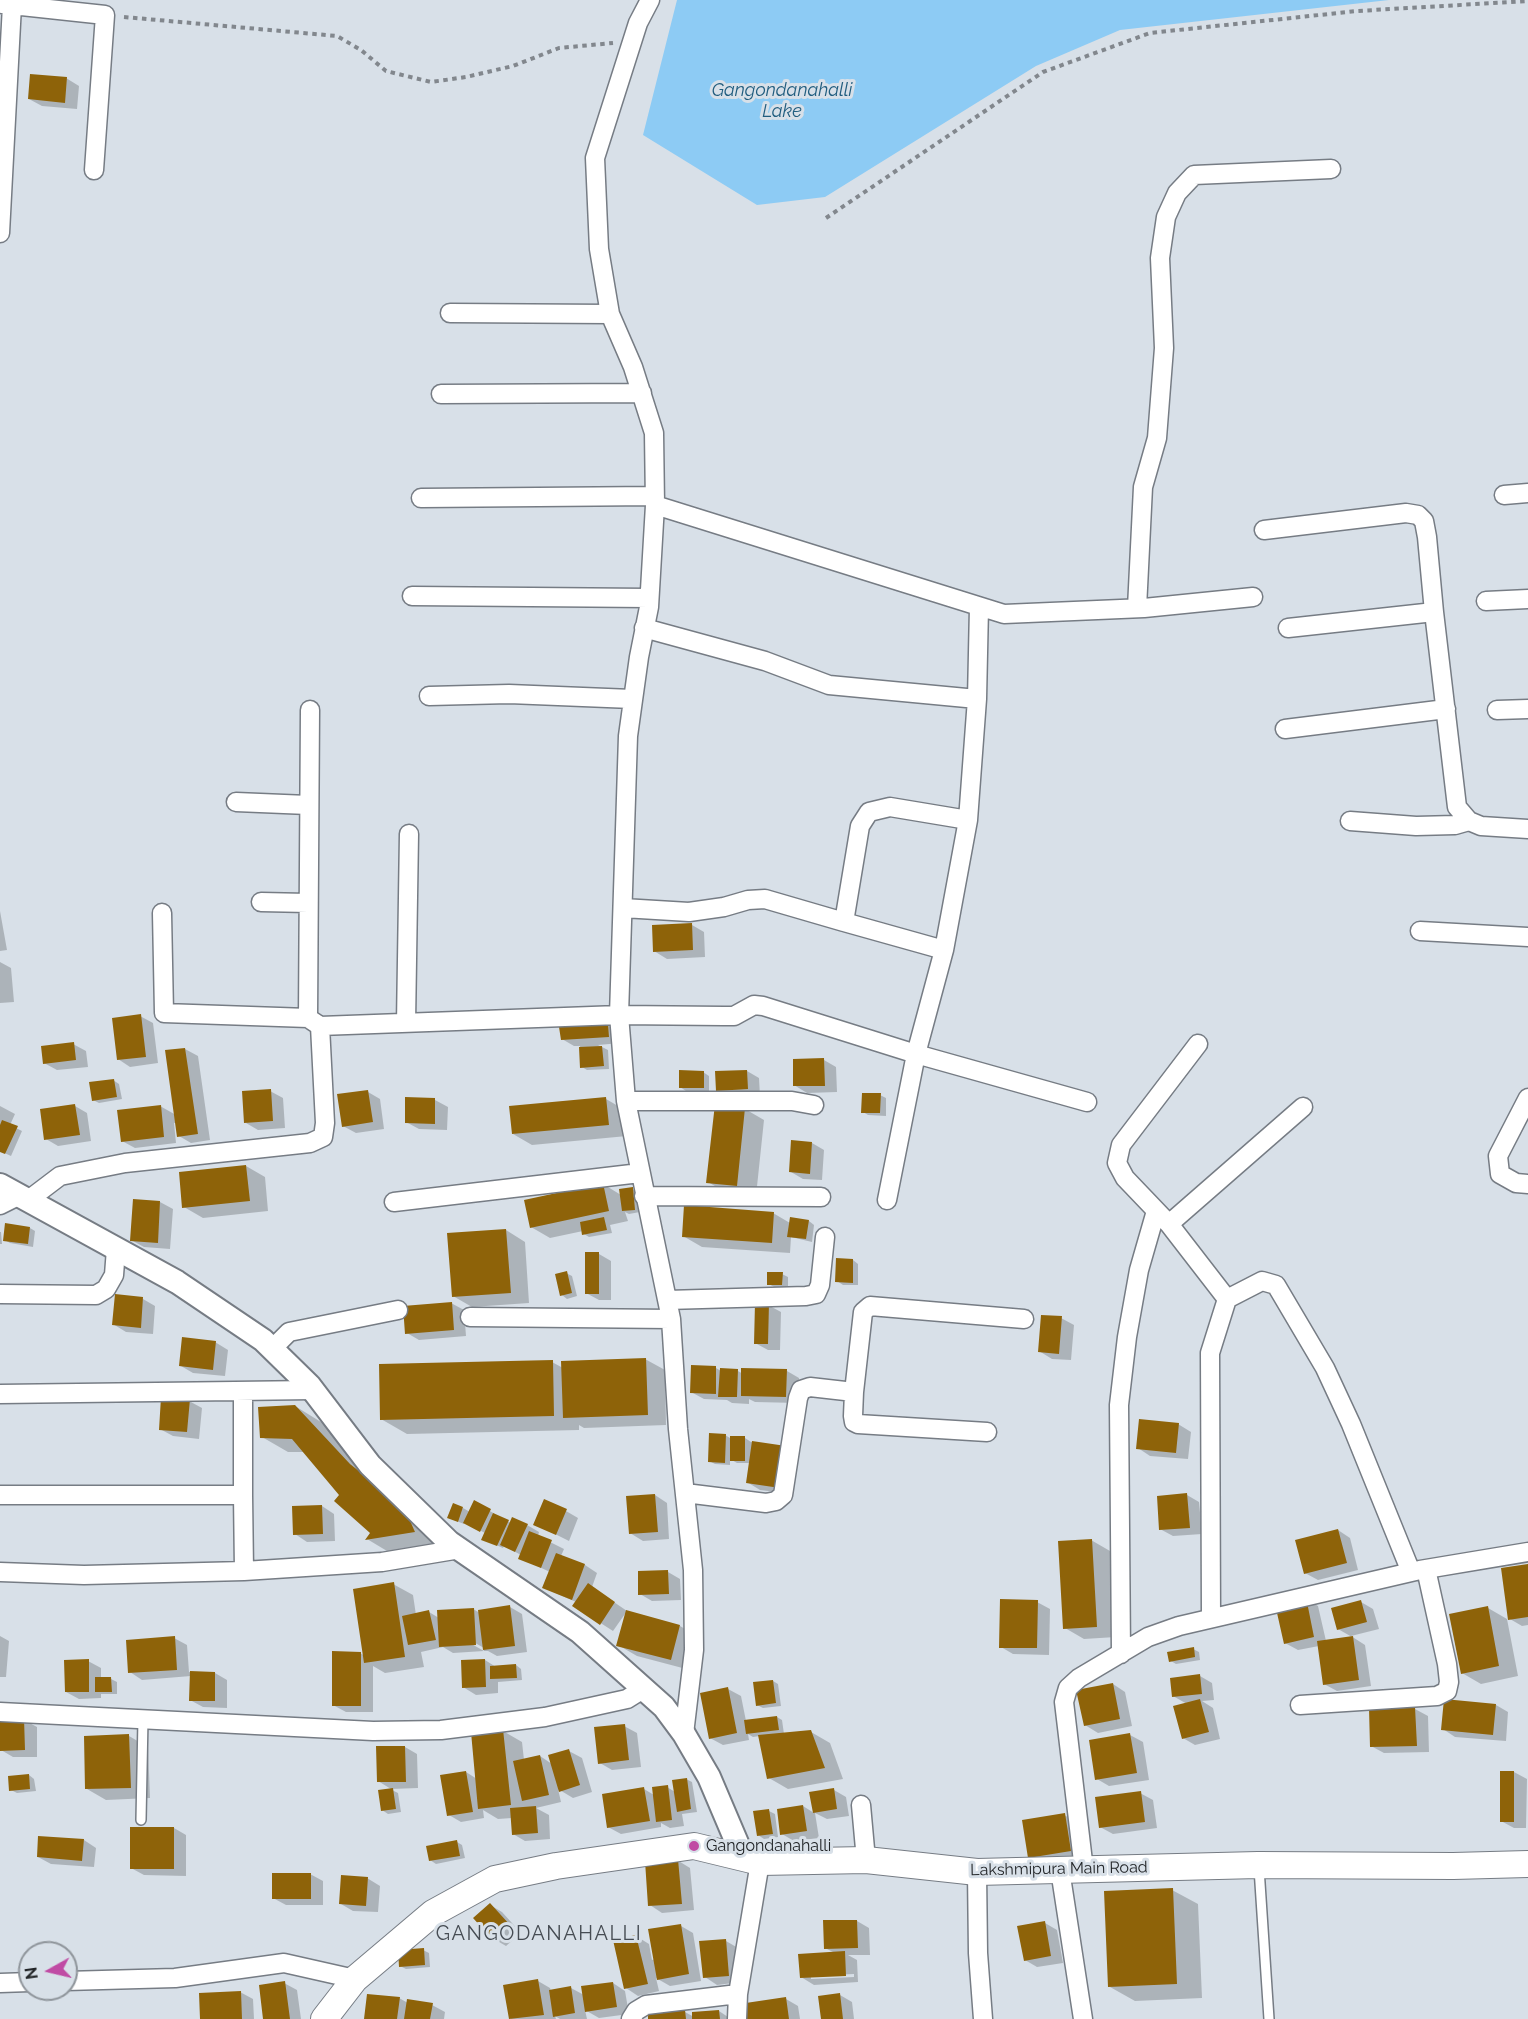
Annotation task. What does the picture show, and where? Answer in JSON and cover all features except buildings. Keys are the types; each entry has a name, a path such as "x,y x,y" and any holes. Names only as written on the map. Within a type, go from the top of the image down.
{"main road":[{"name":"Lakshmipura Main Road","path":"333,2013 355,1979 433,1913 495,1879 556,1866 694,1846 751,1859 866,1860 977,1872 1258,1865 1528,1864"}],"street":[{"path":"650,0 638,23 595,158 599,249 610,314 633,367 654,433 655,501 649,598 628,736 619,1015 626,1101 671,1319 678,1430 693,1570 694,1650 684,1734"},
{"path":"0,233 6,4 105,15 94,170"},
{"path":"1137,608 1143,487 1157,438 1164,348 1160,258 1166,217 1173,201 1177,193 1194,175 1331,169"},
{"path":"450,314 610,314"},
{"path":"441,394 642,393"},
{"path":"1504,495 1528,493"},
{"path":"421,498 655,501 1004,614 1137,608 1253,597"},
{"path":"1264,530 1406,513 1418,515 1424,521 1457,807 1469,821 1481,826 1528,830"},
{"path":"412,596 649,598"},
{"path":"1486,601 1528,599"},
{"path":"887,1200 916,1054 944,950 968,820 977,699 979,607"},
{"path":"1288,628 1434,612"},
{"path":"644,628 765,661 829,685 977,699"},
{"path":"429,696 509,694 632,699"},
{"path":"1286,729 1446,709"},
{"path":"1497,710 1528,709"},
{"path":"11,1197 60,1176 125,1163 310,1143 323,1137 325,1123 314,1022 308,903 310,710"},
{"path":"236,802 308,805"},
{"path":"844,922 860,826 869,812 890,807 968,820"},
{"path":"1350,821 1416,826 1455,825 1469,821"},
{"path":"406,1023 409,834"},
{"path":"622,908 689,912 724,907 748,900 765,899 944,950"},
{"path":"261,903 308,903"},
{"path":"162,913 164,1013 314,1022 406,1023 619,1015 734,1016 754,1005 1087,1102"},
{"path":"1420,931 1528,937"},
{"path":"1198,1044 1120,1145 1117,1163 1125,1178 1169,1224 1227,1299"},
{"path":"1528,1098 1498,1156 1500,1174 1516,1183 1528,1184"},
{"path":"626,1101 792,1101 814,1105"},
{"path":"1169,1224 1303,1107"},
{"path":"394,1202 640,1173"},
{"path":"644,1196 820,1197"},
{"path":"11,1197 177,1282 263,1340 313,1390 370,1465 449,1542 580,1632 664,1707 684,1734 709,1777 751,1859 737,2019"},
{"path":"1121,1654 1119,1405 1127,1337 1139,1270 1156,1211"},
{"path":"667,1300 816,1294 820,1285 825,1237"},
{"path":"0,1294 96,1295 106,1289 114,1275 116,1250"},
{"path":"1211,1618 1210,1353 1227,1299 1262,1281 1276,1285 1325,1368 1352,1424 1418,1570 1447,1664 1449,1682 1447,1691 1437,1696 1300,1705"},
{"path":"987,1432 854,1422 854,1392 863,1312 870,1306 1024,1319"},
{"path":"272,1349 289,1332 398,1310"},
{"path":"471,1317 671,1319"},
{"path":"685,1493 766,1503 776,1501 783,1495 801,1390 810,1387 854,1392"},
{"path":"0,1394 313,1390"},
{"path":"243,1391 244,1571"},
{"path":"0,1495 243,1495"},
{"path":"0,1572 84,1575 244,1571 382,1562 460,1549"},
{"path":"1083,2019 1072,1870 1064,1701 1068,1688 1079,1678 1148,1637 1179,1626 1418,1570 1528,1552"},
{"path":"0,1712 373,1731 441,1730 545,1717 627,1699 643,1689"},
{"path":"861,1805 866,1860"},
{"path":"977,1872 978,1953 983,2019"},
{"path":"78,1981 175,1978 284,1963 355,1979"},
{"path":"0,1983 18,1982"},
{"path":"632,2019 636,2011 646,2005 738,1994"}],"lane":[{"path":"141,1820 143,1719"},
{"path":"1258,1865 1269,2019"}],"path":[{"path":"826,218 1043,72 1150,33 1357,10 1528,1"},
{"path":"105,15 337,36 361,50 386,71 431,82 513,66 559,48 632,42"}],"water":[{"name":"Gangondanahalli Lake","path":"677,0 1389,0 1120,30 1036,66 825,197 757,205 643,135"}],"place":[{"name":"Gangondanahalli","path":"694,1846"}],"district":[{"name":"GANGODANAHALLI","path":"539,1934"}]}
